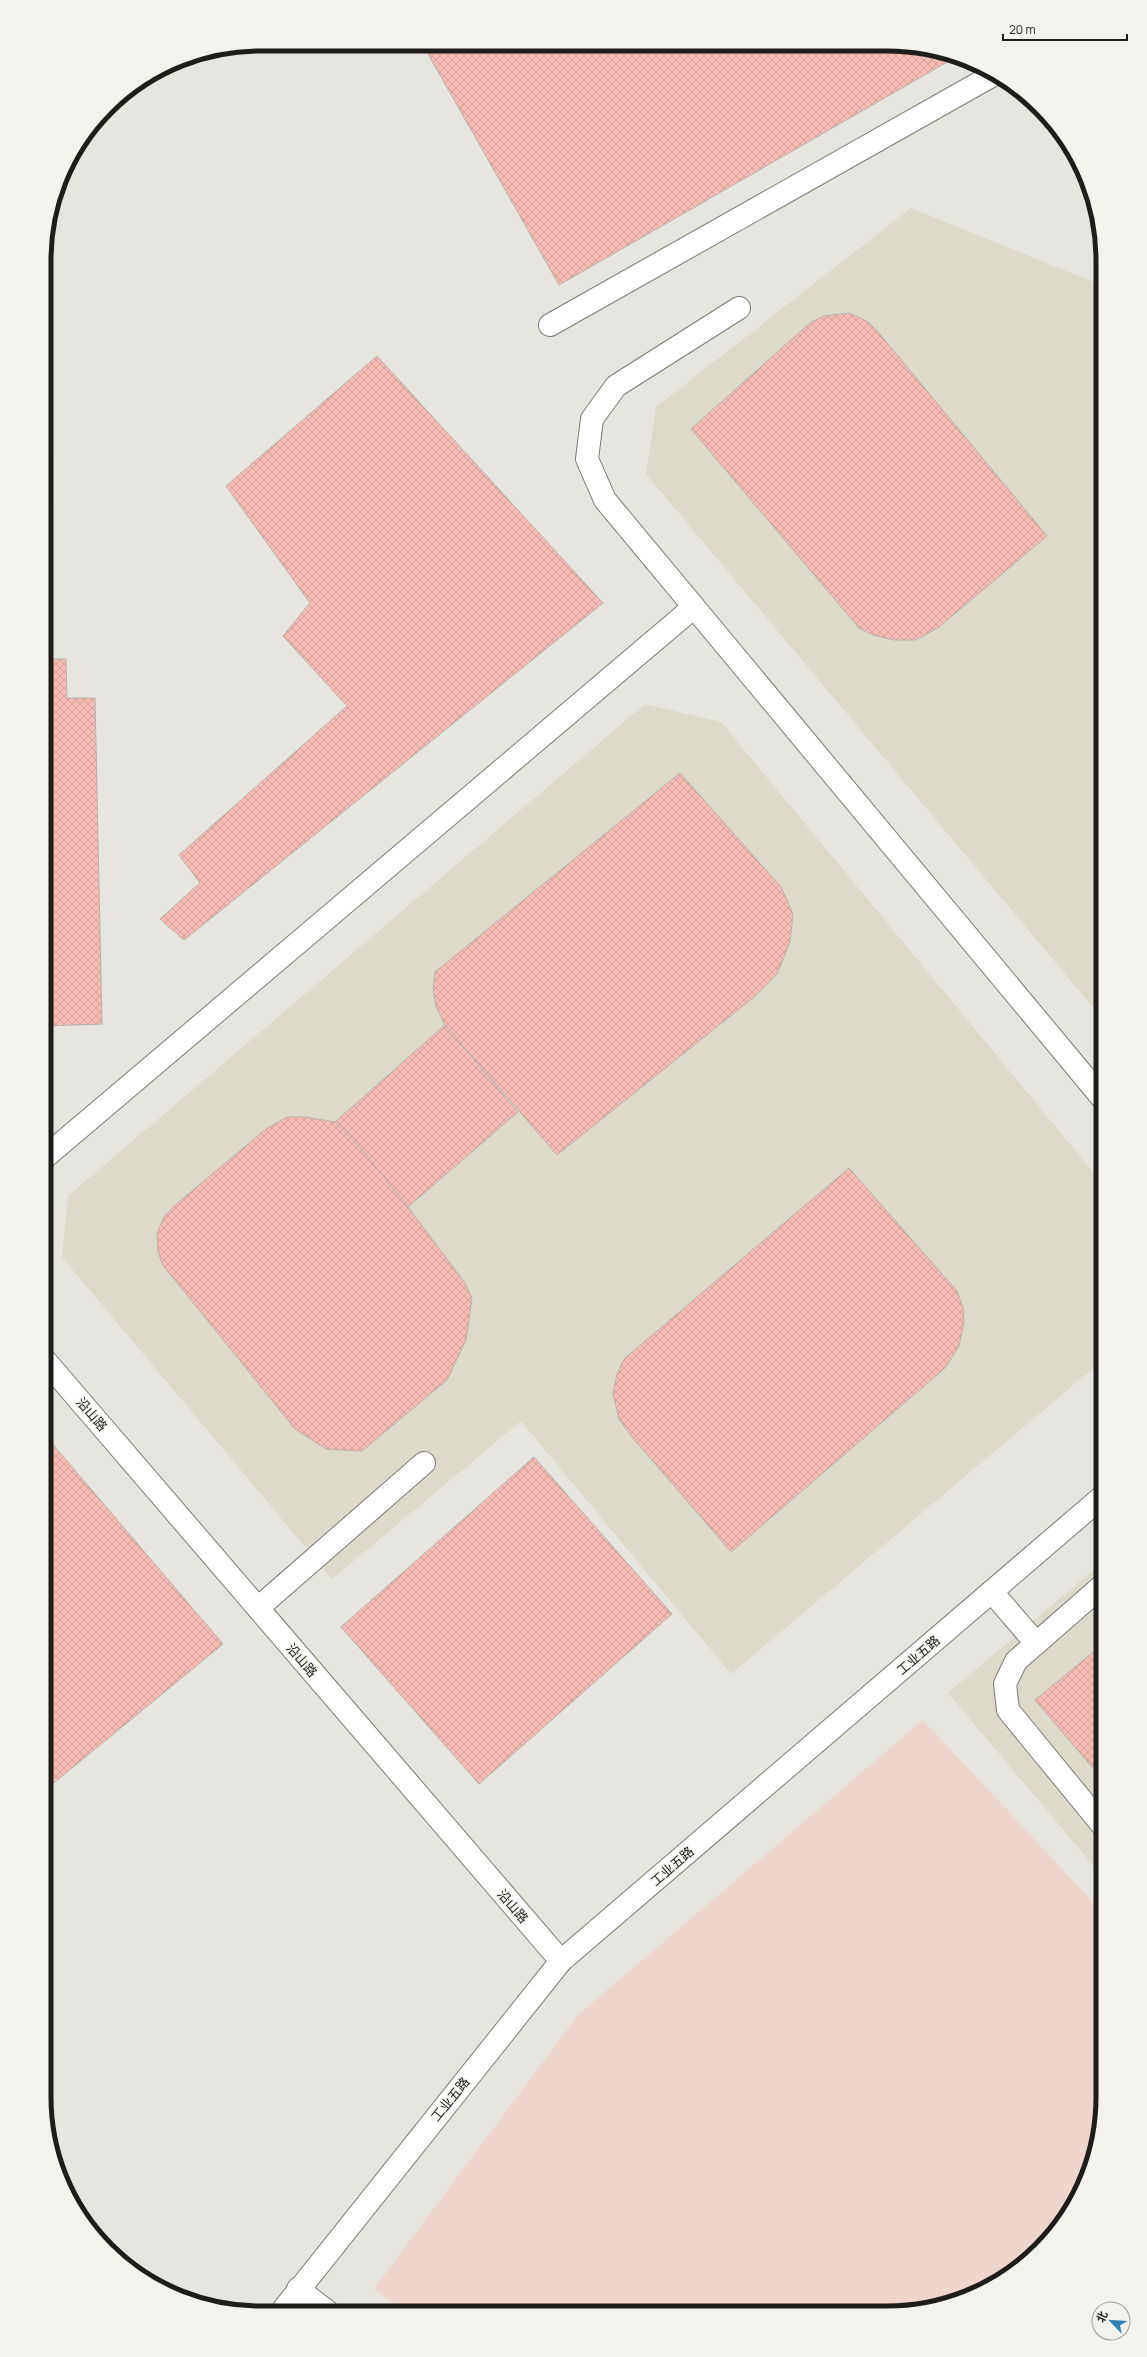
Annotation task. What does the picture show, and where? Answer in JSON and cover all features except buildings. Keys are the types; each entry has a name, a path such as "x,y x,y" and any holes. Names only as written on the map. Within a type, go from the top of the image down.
{"street":[{"path":"550,326 989,78"},
{"path":"739,308 616,386 592,419 587,459 605,500 1096,1091"},
{"path":"51,1152 694,607"},
{"name":"沿山路","path":"51,1367 561,1962"},
{"path":"258,1608 424,1463"},
{"name":"工业五路","path":"286,2306 561,1962 1096,1502"},
{"path":"1096,1591 1035,1642 1016,1661 1005,1684 1008,1710 1096,1817"},
{"path":"992,1592 1035,1642"},
{"path":"298,2289 320,2306"}],"shaded area":[{"path":"911,208 1096,283 1096,1011 646,474 656,407"},
{"path":"645,704 721,722 1096,1176 1096,1366 731,1674 521,1421 332,1579 62,1257 68,1196"},
{"path":"1096,1568 1096,1869 948,1693"},
{"path":"923,1720 1096,1905 1096,2111 1089,2151 1080,2177 1061,2213 1044,2235 1025,2254 992,2278 954,2295 928,2302 901,2306 395,2306 374,2289 578,2015"}]}
